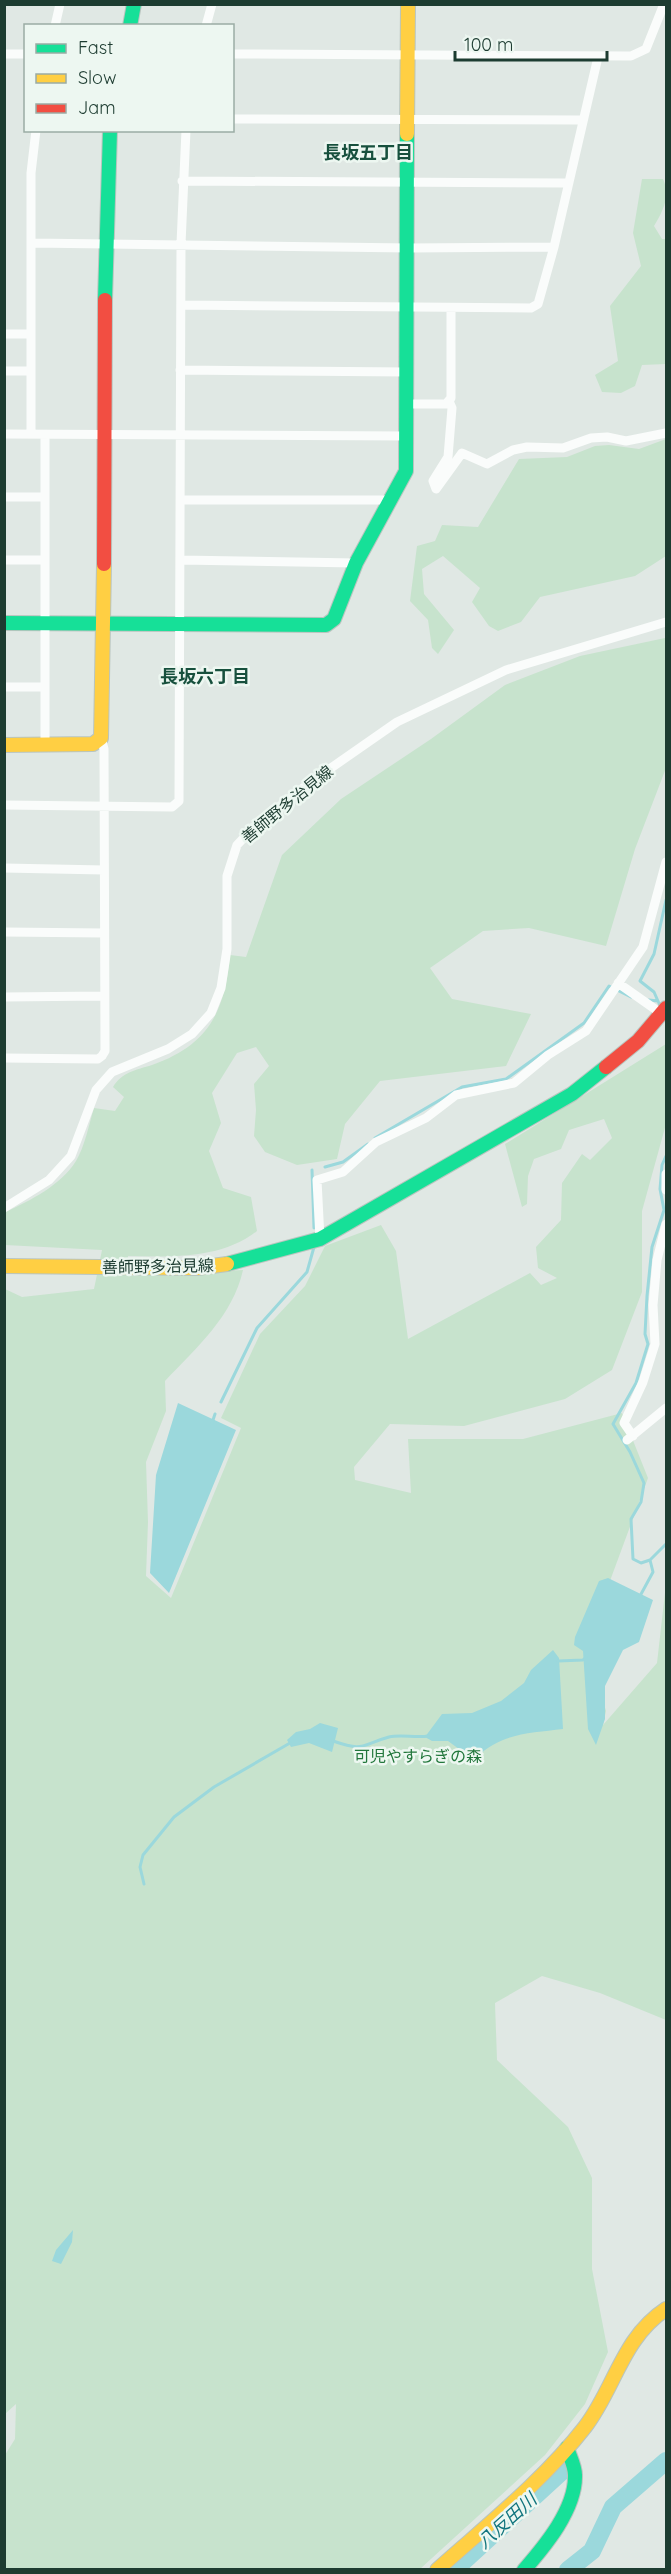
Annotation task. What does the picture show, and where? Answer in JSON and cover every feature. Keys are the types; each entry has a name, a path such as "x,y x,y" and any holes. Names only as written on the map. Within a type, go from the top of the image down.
{"street":[{"path":"55,24 60,4"},
{"path":"130,24 134,4"},
{"path":"207,24 212,4"},
{"path":"4,623 326,625 334,619 356,563 405,477 409,248 408,4"},
{"path":"234,54 631,56 646,49 664,4"},
{"path":"4,54 24,54"},
{"path":"181,305 451,309 531,308 538,304 554,247 598,57"},
{"path":"234,119 583,120"},
{"path":"31,434 32,173 36,132"},
{"path":"4,1058 98,1059 105,1051 104,749 101,738 105,244 110,132"},
{"path":"4,805 172,807 179,801 179,434 182,182 186,132"},
{"path":"182,182 568,183"},
{"path":"32,243 409,248 554,247"},
{"path":"408,404 446,404 451,398 451,309"},
{"path":"4,334 31,334"},
{"path":"180,370 407,372"},
{"path":"4,371 31,371"},
{"path":"448,401 452,408 448,457 433,481 436,489 462,453 487,465 513,450 527,447 562,448 591,438 607,437 626,441 666,433"},
{"path":"4,434 407,436"},
{"path":"45,435 45,745"},
{"path":"4,497 45,497"},
{"path":"180,501 392,500"},
{"path":"4,560 44,560"},
{"path":"180,560 356,563"},
{"name":"善師野多治見線","path":"4,1208 49,1180 71,1156 96,1090 112,1072 168,1048 192,1034 211,1013 221,988 227,949 227,876 237,845 254,827 308,784 397,722 506,670 666,622"},
{"path":"4,687 45,687"},
{"path":"4,745 93,744 101,738"},
{"path":"320,1239 317,1180 343,1172 376,1142 426,1118 456,1095 514,1083 548,1055 586,1031 643,947 666,862"},
{"path":"4,868 104,870"},
{"path":"4,932 104,933"},
{"path":"618,983 661,1010"},
{"path":"4,997 104,996"},
{"name":"善師野多治見線","path":"4,1266 197,1268 242,1262 320,1239 572,1094 620,1058 661,1010"},
{"path":"102,1056 112,1072"},
{"path":"666,1174 666,1190"},
{"path":"666,1224 657,1260 653,1305 655,1344 643,1382 624,1423 630,1438 666,1408"},
{"path":"437,2570 567,2448 598,2406 638,2331 646,2322 666,2309"},
{"path":"524,2570 553,2532 573,2484 575,2475 567,2448"}],"green space":[{"path":"642,179 663,179 666,191 663,209 654,226 662,239 666,239 666,364 642,365 635,386 621,393 602,392 595,375 618,361 610,306 641,266 633,233"},
{"path":"666,439 666,556 635,576 540,597 521,622 498,631 489,626 472,602 480,588 443,556 422,569 424,594 454,630 438,654 432,648 428,620 410,601 417,546 435,541 442,525 478,527 519,459 567,457 595,446 609,445 639,449"},
{"name":"可児やすらぎの森","path":"665,638 666,768 635,849 606,946 529,928 483,931 430,968 452,999 531,1014 506,1066 380,1081 345,1124 337,1159 297,1165 265,1152 254,1136 256,1110 254,1084 269,1066 256,1047 237,1053 212,1093 221,1123 209,1151 223,1188 251,1197 257,1231 228,1247 212,1251 179,1256 128,1256 127,1276 243,1270 238,1287 222,1317 201,1344 165,1381 166,1411 146,1462 148,1522 146,1576 171,1598 241,1428 221,1418 260,1334 305,1286 325,1246 381,1225 396,1251 408,1339 530,1273 541,1285 557,1278 538,1268 536,1247 561,1220 562,1183 582,1154 590,1160 612,1138 604,1119 569,1130 561,1149 534,1159 528,1176 527,1204 522,1207 505,1144 666,1044 666,1124 642,1211 642,1292 612,1370 565,1399 464,1426 390,1424 354,1467 355,1480 411,1493 408,1439 523,1439 622,1413 648,1478 587,1643 606,1711 603,1725 657,1663 666,1584 666,2020 600,1993 542,1976 495,2003 497,2060 568,2127 592,2178 592,2269 608,2352 585,2404 545,2455 420,2569 5,2569 5,2455 15,2439 16,2404 5,2414 5,1289 22,1297 94,1289 102,1250 5,1245 5,1212 54,1185 70,1170 82,1149 94,1108 115,1111 124,1097 113,1087 121,1078 130,1072 172,1057 188,1047 210,1024 224,993 230,955 246,957 282,855 341,799 431,739 505,685 580,656"}],"water":[{"path":"178,1403 236,1430 169,1593 150,1573 156,1475"},
{"path":"608,1578 653,1600 639,1642 623,1650 605,1686 605,1719 596,1745 588,1729 583,1651 574,1645 575,1637 599,1581"},
{"path":"553,1650 559,1658 563,1729 528,1733 506,1739 486,1749 477,1757 470,1757 448,1741 432,1741 425,1737 442,1714 472,1713 501,1701 524,1683 531,1670"},
{"path":"320,1723 338,1728 332,1752 309,1743 291,1747 287,1740 296,1732 310,1729"},
{"path":"73,2230 72,2242 61,2264 52,2261 56,2250"}],"waterway":[{"path":"661,1008 654,992 640,981 654,954 666,900"},
{"path":"375,1138 462,1087 506,1079 584,1023 609,986 631,997"},
{"path":"649,1000 658,1001"},
{"path":"325,1167 343,1162 368,1144"},
{"path":"666,1156 662,1165 660,1189 664,1210 652,1247 647,1296 645,1334 648,1344 636,1383 613,1424 630,1452 644,1483 641,1502 631,1519 633,1559 641,1563 650,1560 666,1544"},
{"path":"312,1170 314,1228"},
{"path":"221,1402 257,1328 307,1272 314,1247"},
{"path":"212,1423 215,1414"},
{"path":"640,1596 653,1572 650,1560"},
{"path":"558,1661 583,1660 586,1657"},
{"path":"333,1741 357,1747 394,1736 428,1736"},
{"path":"144,1884 140,1867 143,1855 174,1817 214,1787 290,1743"},
{"path":"568,2570 592,2551 613,2507 666,2461"},
{"name":"八反田川","path":"454,2570 561,2472"}],"traffic: fast":[{"path":"130,24 134,4"},
{"path":"105,300 110,132"},
{"path":"4,623 326,625 334,619 356,563 406,471 407,134"},
{"path":"227,1264 320,1239 572,1094 606,1067"},
{"path":"524,2570 550,2538 570,2501 575,2475 567,2448"}],"traffic: slow":[{"path":"407,134 408,4"},
{"path":"4,745 93,744 101,738 104,564"},
{"path":"4,1266 197,1268 227,1264"},
{"path":"437,2570 514,2502 569,2447 595,2412 620,2364 639,2334 666,2309"}],"traffic: jam":[{"path":"104,564 105,300"},
{"path":"606,1067 638,1041 666,1008"}],"district":[{"name":"長坂五丁目","path":"368,153"},
{"name":"長坂六丁目","path":"205,677"}]}
